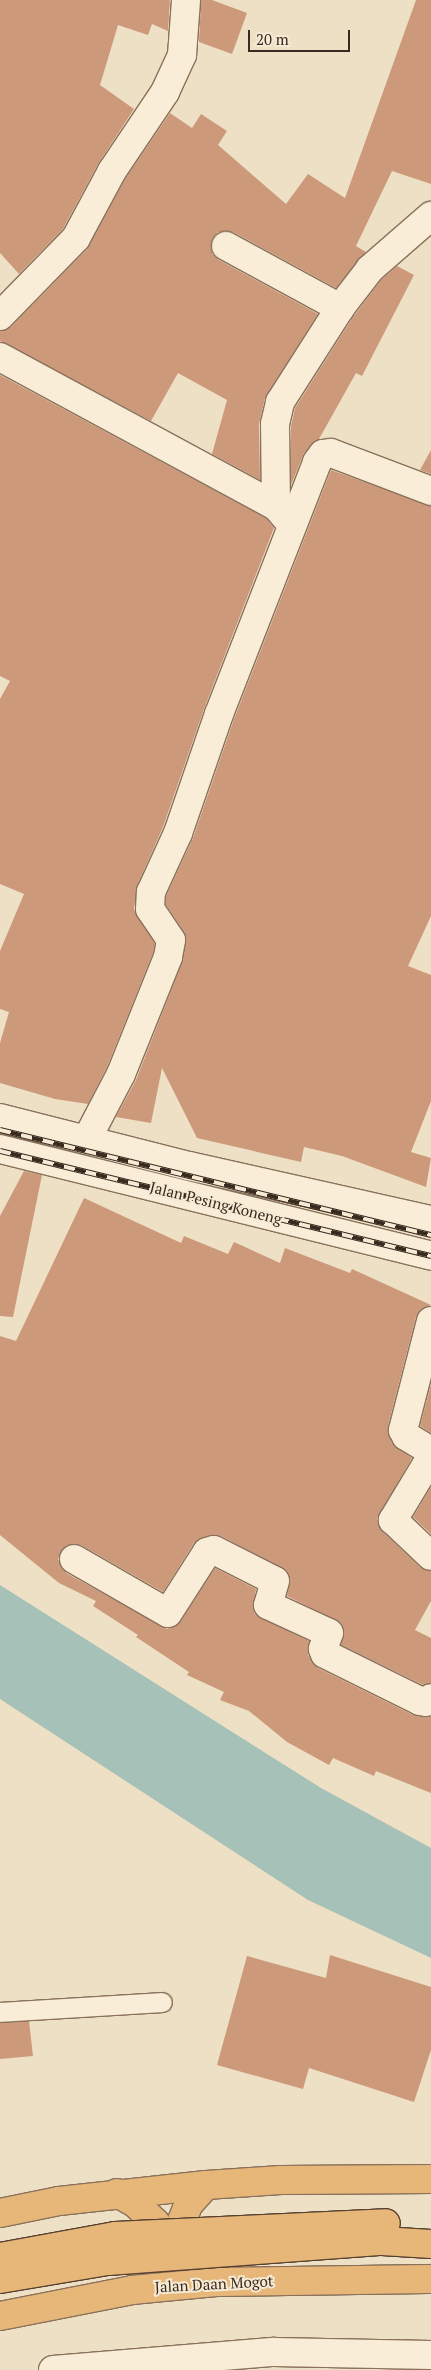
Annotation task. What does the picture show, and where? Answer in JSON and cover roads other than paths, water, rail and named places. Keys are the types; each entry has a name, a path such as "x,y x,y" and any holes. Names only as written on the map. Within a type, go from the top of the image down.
{"highway":[{"path":"0,2213 117,2193 206,2185 281,2180 431,2179"},
{"path":"206,2185 188,2205 181,2238 183,2249 195,2267 216,2282"},
{"path":"117,2193 146,2212 155,2222 158,2234 154,2264 132,2290"},
{"path":"0,2257 115,2236 383,2222 431,2225"},
{"name":"Jalan Daan Mogot","path":"0,2279 108,2261 382,2241 431,2244"},
{"name":"Jalan Daan Mogot","path":"0,2316 132,2290 216,2282 431,2279"}],"street":[{"path":"0,316 76,238 112,171 165,92 182,55 186,0"},
{"path":"284,515 275,424 280,402 340,308 370,269 431,216"},
{"path":"226,246 340,308"},
{"path":"0,357 284,515"},
{"path":"87,1139 121,1074 168,957 171,940 150,909 151,892 178,833 284,515 322,454 331,453 431,490"},
{"path":"0,1118 431,1220"},
{"name":"Jalan Pesing Koneng","path":"0,1149 431,1256"},
{"path":"431,1321 403,1430 406,1436 431,1451"},
{"path":"431,1457 392,1520 431,1556"},
{"path":"74,1559 168,1613 207,1552 214,1550 274,1581 268,1599 272,1608 329,1633 323,1649 324,1654 420,1701 426,1702 431,1698"},
{"path":"53,2370 274,2352 431,2355"}],"lane":[{"path":"0,2012 162,2002"}],"water":[{"path":"0,1585 321,1788 431,1848 431,1958 308,1900 0,1699"}],"railway":[{"path":"0,1130 431,1235"},
{"path":"0,1151 431,1256"}]}
